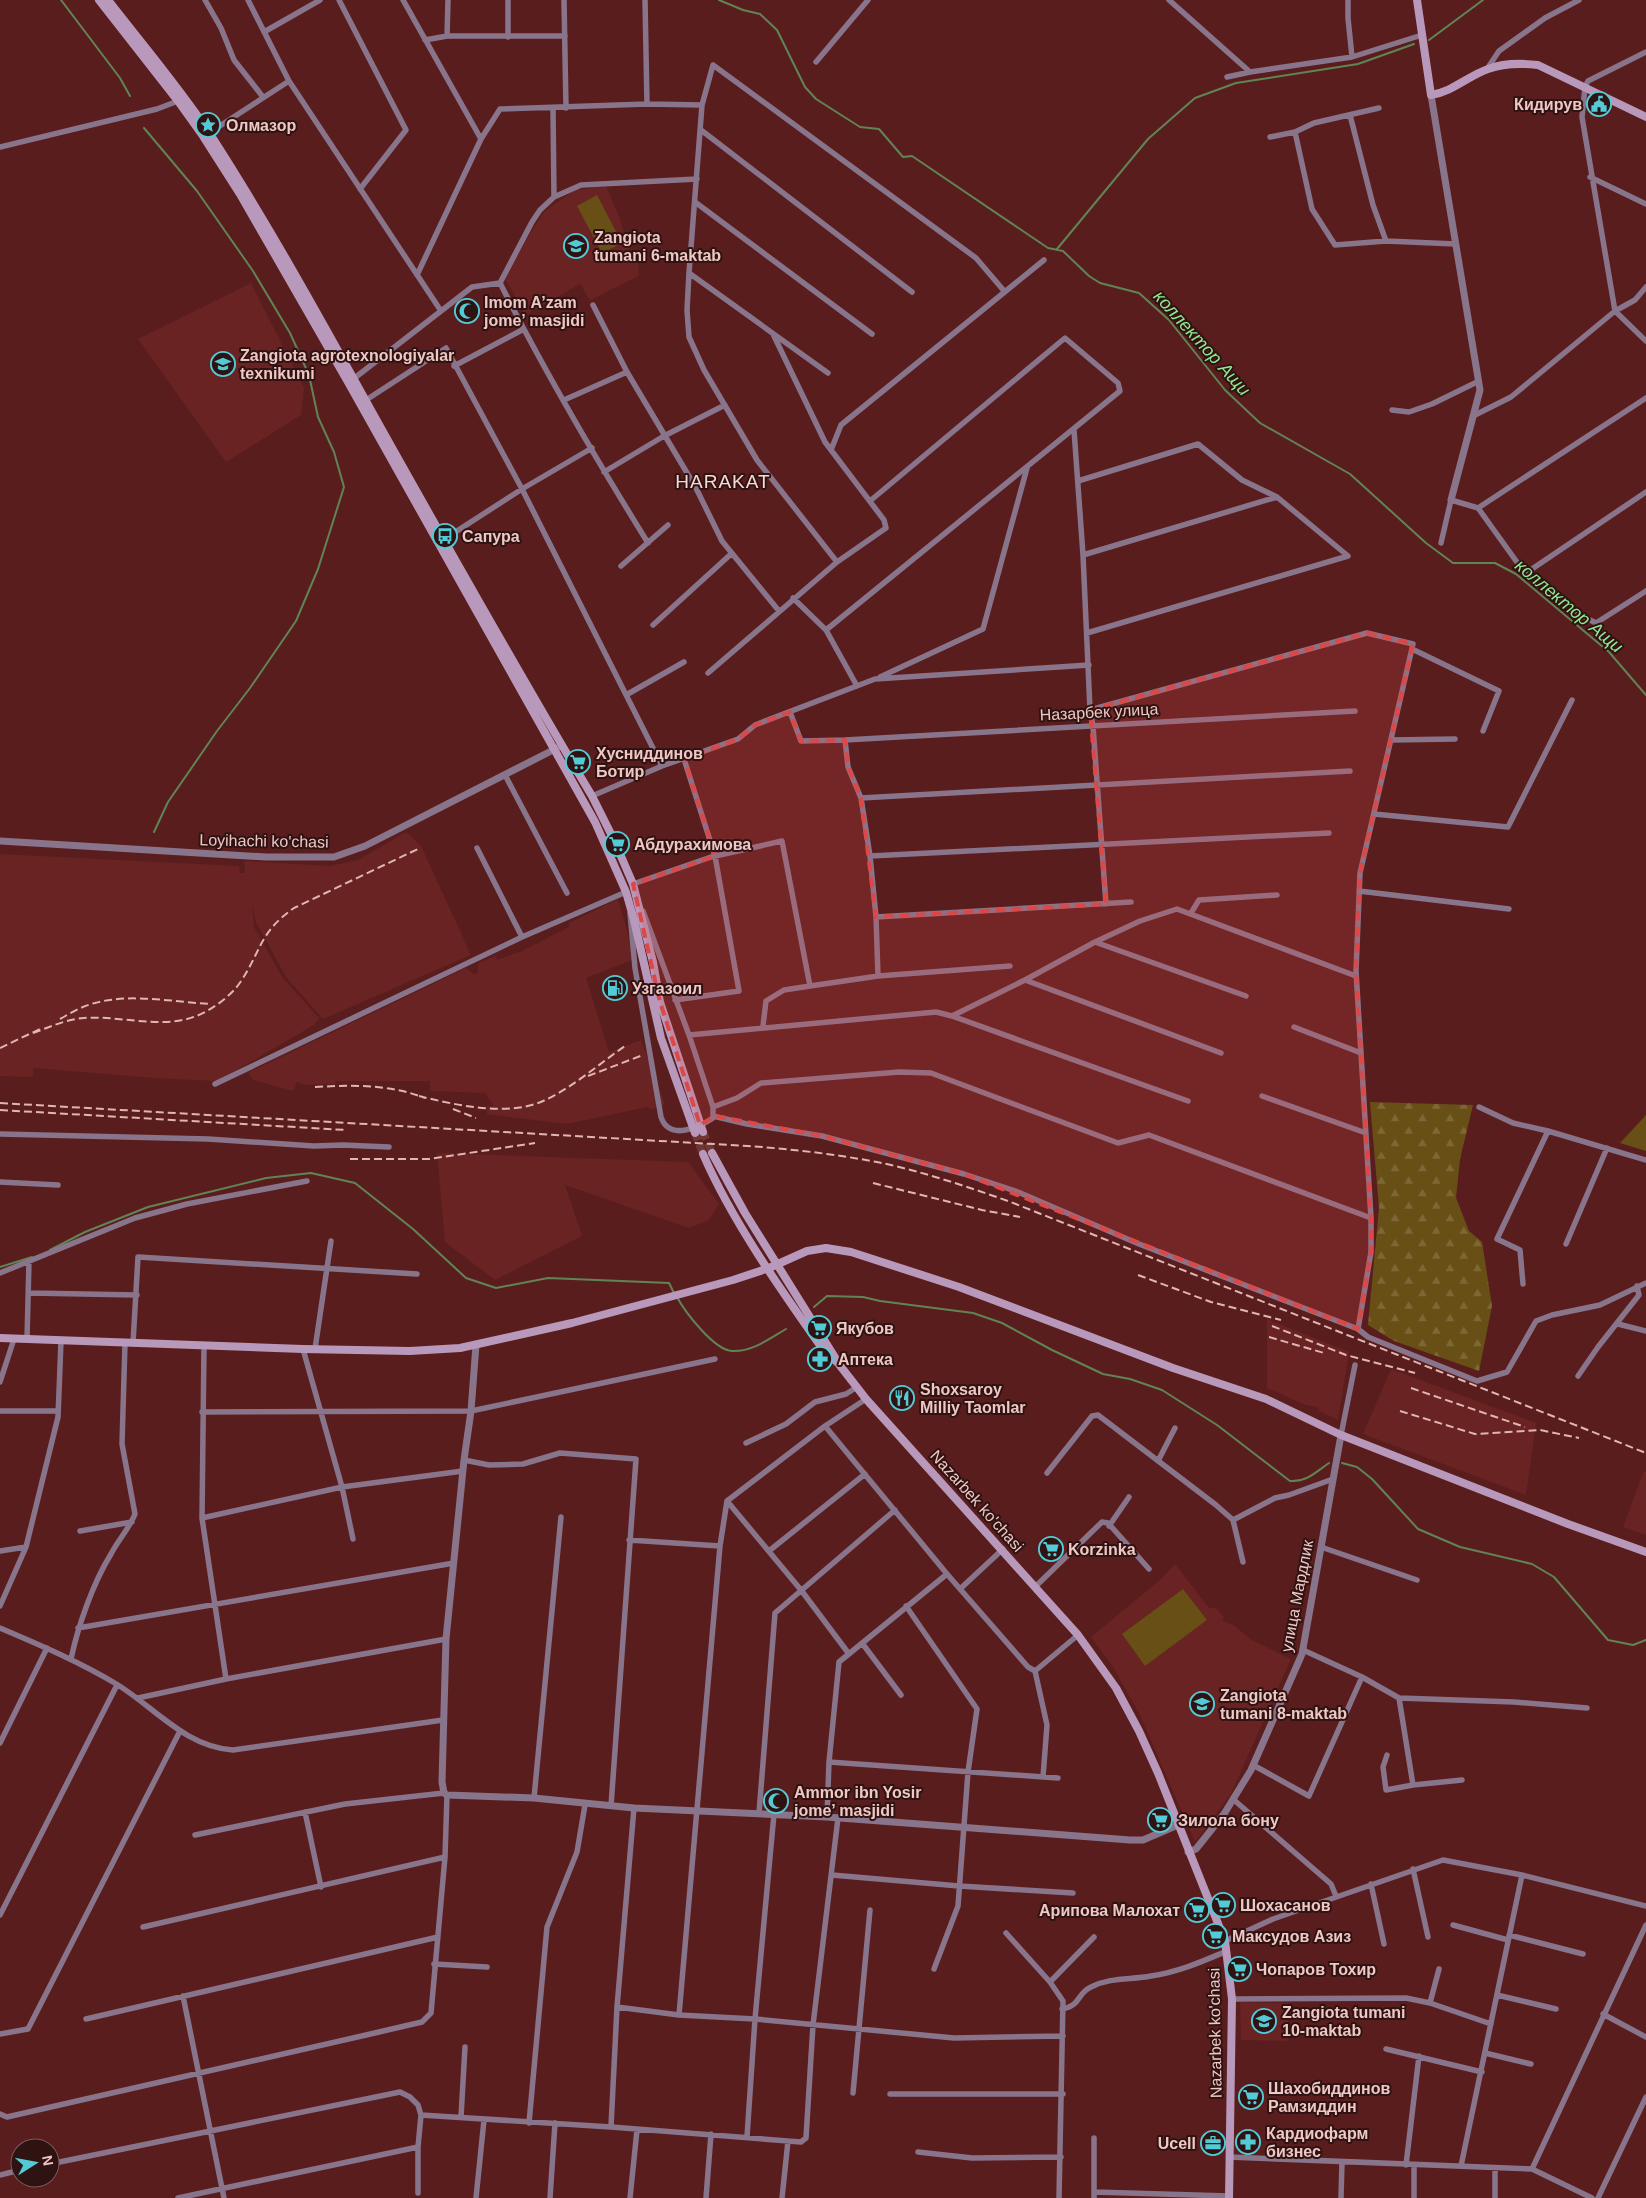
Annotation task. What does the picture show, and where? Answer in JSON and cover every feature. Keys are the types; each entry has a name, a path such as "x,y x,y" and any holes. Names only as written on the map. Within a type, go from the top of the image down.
{"main road":[{"path":"99,0 178,101 240,194 351,380"},
{"path":"108,0 209,133 245,191 362,402 558,747 592,796 614,840 638,900 662,1010 695,1132"},
{"path":"1417,0 1432,95 1442,93 1487,69 1514,63 1538,65 1646,117"},
{"path":"362,402 443,540 558,747 605,841 626,892 661,1038 695,1132"},
{"name":"Nazarbek ko'chasi","path":"712,1153 772,1266 824,1351 838,1363 866,1399 1003,1549 1078,1635 1102,1667 1132,1716 1152,1759 1225,1941 1232,1999 1229,2197"},
{"name":"Nazarbek ko'chasi","path":"703,1154 718,1187 772,1266"},
{"path":"0,1338 315,1350 444,1350 476,1345 667,1298 772,1266 818,1248 850,1252 959,1287 1173,1368 1266,1399 1341,1435 1568,1524 1646,1552"}],"street":[{"path":"205,0 221,28 234,60 263,97"},
{"path":"248,0 289,81 441,312"},
{"path":"264,32 320,0"},
{"path":"339,0 406,130 360,189"},
{"path":"403,0 481,139"},
{"path":"447,36 448,0"},
{"path":"508,0 508,37"},
{"path":"564,0 566,108"},
{"path":"645,0 647,104"},
{"path":"816,62 868,0"},
{"path":"1169,0 1250,72"},
{"path":"1348,0 1352,57"},
{"path":"1487,69 1499,51 1545,18 1579,0"},
{"path":"1227,77 1352,57 1422,35"},
{"path":"426,40 447,36 565,36"},
{"path":"1646,52 1588,81 1585,87 1582,117 1590,177 1615,311 1646,341"},
{"path":"838,562 756,460 704,370 690,337 687,310 702,105 713,65 976,258 1004,292"},
{"path":"209,133 289,81"},
{"path":"1432,95 1480,390 1441,543"},
{"path":"0,147 157,109 178,101"},
{"path":"417,275 481,139 500,109 647,104 702,105"},
{"path":"553,108 554,197"},
{"path":"1270,137 1295,132 1314,123 1379,108"},
{"path":"1350,115 1373,205 1386,241"},
{"path":"701,130 912,292"},
{"path":"1295,132 1312,208 1335,246 1386,241 1456,244"},
{"path":"1590,177 1646,204"},
{"path":"500,283 532,222 540,210 554,197 581,185 697,179"},
{"path":"695,202 872,334"},
{"path":"831,450 841,425 1044,260"},
{"path":"689,273 828,374"},
{"path":"351,380 472,288 500,283"},
{"path":"500,283 604,472 648,543"},
{"path":"1473,416 1511,397 1615,311 1635,300 1646,287"},
{"path":"593,305 627,372 696,488 722,541 779,611"},
{"path":"454,366 524,329"},
{"path":"708,673 793,598 838,562 886,528 884,520 825,442 773,334"},
{"path":"826,630 1074,430 1120,391 1118,383 1065,338 870,501"},
{"path":"362,402 446,348 522,489 662,766"},
{"path":"564,400 627,372"},
{"path":"1392,410 1409,412 1432,404 1478,382"},
{"path":"1478,508 1646,398"},
{"path":"604,472 664,436 725,405"},
{"path":"1074,430 1083,555 1090,710 1098,786 1106,904"},
{"path":"1078,481 1198,444 1242,480 1277,496 1348,556 1087,633"},
{"path":"443,540 522,489 592,448"},
{"path":"592,796 662,766 738,739 755,725 875,679 982,630 1027,468"},
{"path":"1529,571 1646,492"},
{"path":"1083,555 1277,496"},
{"path":"1451,500 1478,508 1518,565 1529,571 1582,616 1596,623 1646,591"},
{"path":"622,566 668,525"},
{"path":"653,625 731,554"},
{"path":"793,598 826,630 857,686"},
{"path":"1090,710 1367,633 1413,644 1360,873 1356,976 1371,1218 1371,1252 1358,1329"},
{"path":"1412,649 1500,691 1483,731"},
{"path":"626,695 684,662"},
{"path":"875,679 1088,665"},
{"path":"1374,814 1508,827 1572,700"},
{"name":"Назарбек улица","path":"790,712 801,741 1355,711"},
{"path":"1391,740 1455,739"},
{"path":"845,740 848,767 861,798 870,856 876,917 878,976"},
{"name":"Loyihachi ko'chasi","path":"0,841 266,857 334,857 364,846 558,747"},
{"path":"675,1000 740,991 715,856 684,758"},
{"path":"861,798 1350,772"},
{"path":"505,775 567,893"},
{"path":"870,856 1328,832"},
{"path":"633,884 715,856 782,841 810,986"},
{"path":"477,848 522,937"},
{"path":"1359,891 1509,909"},
{"path":"215,1084 522,937 626,892"},
{"path":"1190,913 1199,900 1277,896"},
{"path":"638,900 689,1034 713,1107 714,1116"},
{"path":"876,917 1131,902"},
{"path":"629,903 635,968 662,1122 675,1131 695,1132 714,1116"},
{"path":"952,1016 1025,980 1095,942 1140,921 1177,909 1356,976"},
{"path":"1095,942 1246,996"},
{"path":"763,1026 766,1001 784,990 878,976 1010,966"},
{"path":"1025,980 1221,1053"},
{"path":"689,1034 936,1012 952,1016 1188,1101"},
{"path":"1294,1027 1361,1053"},
{"path":"713,1107 737,1098 761,1083 899,1072 931,1074 1118,1143 1149,1135 1371,1218"},
{"path":"1262,1096 1366,1134"},
{"path":"1479,1107 1513,1123 1548,1131 1646,1160"},
{"path":"714,1116 747,1124 822,1136 964,1174 1018,1192 1139,1244 1358,1329 1368,1337 1477,1381 1507,1372 1536,1322 1552,1316 1600,1305 1646,1283"},
{"path":"1523,1284 1520,1250 1496,1239 1548,1131"},
{"path":"0,1134 198,1138 314,1146 389,1147"},
{"path":"1566,1244 1607,1148"},
{"path":"0,1273 135,1218 187,1204 307,1181"},
{"path":"0,1182 58,1185"},
{"path":"315,1350 330,1241"},
{"path":"71,1659 78,1628 110,1555 132,1522 135,1514 122,1444 129,1343 137,1295 138,1257 417,1274"},
{"path":"27,1339 29,1261"},
{"path":"1578,1376 1639,1295 1637,1286"},
{"path":"28,1293 137,1295"},
{"path":"1618,1324 1646,1331"},
{"path":"0,1382 14,1339"},
{"path":"0,1606 26,1547 58,1411 62,1341"},
{"path":"0,2114 7,2116 422,2022 431,2013 445,1857 446,1794 442,1782 446,1639 464,1460 471,1411 476,1345"},
{"path":"204,1346 202,1518 226,1679"},
{"path":"303,1349 342,1487 352,1539"},
{"path":"202,1412 471,1411 715,1359"},
{"path":"1341,1435 1355,1365"},
{"path":"746,1443 786,1424 815,1402 846,1394 857,1387"},
{"path":"680,2015 720,1546 727,1501 826,1426 866,1399"},
{"path":"0,1411 58,1411"},
{"path":"1047,1473 1094,1414 1098,1415 1233,1520 1243,1562"},
{"path":"826,1426 947,1574 1028,1667 1035,1671 1047,1725 1043,1777"},
{"path":"1158,1461 1176,1428"},
{"name":"улица Мардлик","path":"1188,1852 1196,1848 1234,1800 1253,1765 1303,1650 1341,1435"},
{"path":"464,1460 489,1465 523,1464 560,1453 636,1459 628,1540 610,1806"},
{"path":"202,1518 342,1487 463,1471"},
{"path":"770,1551 865,1474"},
{"path":"1233,1520 1274,1498 1289,1495 1333,1479"},
{"path":"1110,1526 1129,1497"},
{"path":"727,1501 801,1590 848,1654"},
{"path":"760,1813 775,1613 895,1510"},
{"path":"534,1798 561,1517"},
{"path":"80,1531 132,1522"},
{"path":"1036,1586 1102,1522 1110,1526 1149,1569"},
{"path":"628,1540 720,1546"},
{"path":"0,1551 26,1547"},
{"path":"1321,1547 1417,1580"},
{"path":"960,1589 1003,1549"},
{"path":"78,1628 454,1563"},
{"path":"827,1817 829,1762 839,1662 947,1574"},
{"path":"906,1606 977,1710 968,1772 958,1906 934,1969"},
{"path":"0,1628 71,1659 138,1698 180,1732 199,1743 216,1749 233,1750 443,1720"},
{"path":"1035,1671 1078,1635"},
{"path":"138,1698 226,1679 446,1639"},
{"path":"862,1643 901,1695"},
{"path":"0,1743 47,1648"},
{"path":"1303,1650 1362,1677 1399,1698 1514,1702 1587,1708"},
{"path":"1253,1765 1309,1796 1362,1677"},
{"path":"0,1915 117,1685"},
{"path":"1399,1698 1413,1784"},
{"path":"0,2034 28,2029 180,1732"},
{"path":"1387,1755 1383,1768 1386,1790 1413,1784 1462,1780"},
{"path":"829,1762 1058,1778"},
{"path":"195,1835 345,1804 446,1794 534,1798 585,1805 634,1808 827,1817 1137,1840 1154,1836 1178,1825"},
{"path":"1234,1800 1331,1884 1336,1896"},
{"path":"529,2122 547,1927 577,1852 585,1805"},
{"path":"611,2127 617,2007 634,1808"},
{"path":"305,1812 320,1887"},
{"path":"747,2137 755,2019 774,1814"},
{"path":"421,2115 461,2116 484,2120 555,2123 801,2142 806,2138 813,2025 838,1818"},
{"path":"143,1927 445,1857"},
{"path":"1225,1941 1273,1919 1443,1860 1522,1875 1646,1906"},
{"path":"1413,1869 1428,1937"},
{"path":"832,1875 959,1886 1073,1892"},
{"path":"1461,2166 1522,1875"},
{"path":"1371,1884 1384,1944"},
{"path":"854,2093 858,2030 870,1910"},
{"path":"1454,1925 1583,1954"},
{"path":"1532,2169 1646,1925"},
{"path":"1006,1933 1050,1982 1063,2001 1063,2094 1059,2198"},
{"path":"86,2019 438,1936"},
{"path":"1050,1982 1094,1937"},
{"path":"1062,2009 1075,2005 1089,1988 1112,1979 1148,1977 1181,1970 1227,1951"},
{"path":"434,1964 487,1967"},
{"path":"1430,2004 1439,1970"},
{"path":"1497,1995 1556,2009"},
{"path":"183,1996 200,2072 224,2198"},
{"path":"1232,1999 1406,1998 1491,2024"},
{"path":"617,2007 680,2015 755,2019 954,2038 1062,2036"},
{"path":"1603,2014 1646,2037"},
{"path":"461,2116 464,2047"},
{"path":"1386,2049 1482,2072"},
{"path":"1485,2053 1532,2064"},
{"path":"1406,2165 1418,2056"},
{"path":"60,2162 400,2092 414,2101 421,2115 418,2147 418,2192"},
{"path":"890,2094 1063,2094"},
{"path":"1598,2198 1646,2097"},
{"path":"476,2198 484,2120"},
{"path":"550,2198 555,2123"},
{"path":"630,2198 637,2130"},
{"path":"706,2198 711,2134"},
{"path":"1094,2138 1094,2195 1229,2197"},
{"path":"782,2198 788,2141"},
{"path":"178,2198 418,2147"},
{"path":"918,2152 972,2158 1061,2157"},
{"path":"1229,2156 1532,2169 1592,2198"},
{"path":"1341,2198 1342,2162"},
{"path":"1414,2165 1414,2198"},
{"path":"1495,2168 1495,2198"}],"highlighted area":[{"path":"1367,633 1413,644 1360,873 1356,971 1371,1218 1371,1252 1358,1329 964,1174 822,1136 715,1116 700,1125 660,1002 633,884 715,856 684,759 738,739 755,725 790,712 801,741 845,740 848,767 861,798 876,917 1106,904 1090,710"}],"shaded area":[{"name":"Zangiota tumani 6-maktab","path":"606,186 620,219 632,258 636,257 639,276 590,300 580,284 525,315 505,278 534,227 545,211 575,190"},
{"name":"Zangiota agrotexnologiyalar texnikumi","path":"251,283 304,388 301,415 226,462 138,339"},
{"path":"406,832 421,846 471,955 323,1019 286,977 256,922 252,905 254,927 282,977 319,1018 314,1025 218,1081 153,1078 33,1068 33,1077 0,1076 0,854 239,866 240,873 245,873 244,861 330,866 358,860"},
{"path":"618,899 635,959 586,978 609,1052 641,1040 665,1104 651,1110 647,1107 567,1124 487,1114 487,1106 494,1106 485,1093 430,1091 430,1081 336,1081 335,1084 306,1085 297,1082 293,1091 253,1080 248,1073 466,968 474,974 478,973 478,963 496,956 497,960 522,951 569,927 569,923"},
{"path":"437,1153 688,1162 719,1204 709,1220 689,1228 565,1185 582,1236 495,1280 445,1242"},
{"path":"1267,1319 1349,1352 1338,1420 1319,1411 1318,1407 1306,1405 1267,1388"},
{"path":"1391,1369 1536,1423 1526,1495 1363,1434"},
{"path":"1644,1471 1646,1472 1646,1535 1623,1527"},
{"name":"Zangiota tumani 8-maktab","path":"1175,1564 1209,1608 1216,1608 1224,1617 1222,1620 1235,1626 1250,1639 1291,1659 1231,1794 1195,1842 1140,1715 1113,1667 1091,1637 1161,1579"},
{"name":"Zangiota tumani 10-maktab","path":"1240,2002 1288,2003 1288,2041 1241,2040"}],"green space":[{"path":"597,195 622,243 602,253 577,206"},
{"path":"1370,1102 1473,1105 1460,1159 1456,1198 1469,1231 1482,1242 1492,1306 1479,1371 1394,1341 1368,1325 1379,1208"},
{"path":"1646,1115 1646,1151 1620,1143"},
{"path":"1183,1589 1207,1620 1145,1666 1122,1634"}],"waterway":[{"path":"61,0 120,78 130,96"},
{"name":"коллектор Ащи","path":"719,0 743,10 760,14 777,30 805,87 816,99 860,127 879,129 903,157 912,156 1048,248 1063,251 1089,276 1100,283 1139,293 1169,320 1225,390 1260,423 1350,474 1426,543 1453,563 1495,563 1516,574 1609,652 1646,695"},
{"path":"1429,40 1483,0"},
{"path":"1057,249 1148,139 1195,98 1236,83 1358,64 1414,44"},
{"path":"144,128 197,191 253,271 290,333 309,375 318,417 334,452 344,487 318,569 296,621 168,802 154,832"},
{"path":"50,1250 85,1232 148,1207 266,1178 311,1173 355,1183 413,1229 466,1278 496,1288 548,1278 669,1283 674,1293"},
{"path":"0,1267 32,1257"},
{"path":"814,1307 827,1296 863,1297 880,1301 973,1313 1002,1323 1052,1350 1103,1374 1130,1379 1162,1390 1217,1425 1290,1481 1306,1478 1329,1463"},
{"path":"677,1297 686,1312 701,1329 725,1349 732,1351 746,1349 760,1344 786,1329"},
{"path":"1342,1463 1357,1467 1372,1479 1418,1529 1460,1547 1532,1564 1554,1577 1608,1640 1633,1645 1646,1640"}],"tunnel":[{"path":"703,1132 712,1153"},
{"path":"695,1133 703,1154"}],"railway":[{"path":"33,1033 71,1020 84,1018 162,1022 177,1021 207,1011 236,988 261,944 273,926 282,917 294,908 420,848"},
{"path":"60,1019 90,1004 109,1000 138,998 211,1004"},
{"path":"0,1048 40,1029"},
{"path":"419,1096 481,1108 498,1109 529,1106 554,1096 625,1046"},
{"path":"588,1076 643,1055"},
{"path":"315,1087 371,1086 398,1090 425,1098"},
{"path":"0,1103 748,1146 812,1152 877,1162 926,1174 1008,1201 1646,1453"},
{"path":"453,1109 476,1118"},
{"path":"0,1110 346,1130"},
{"path":"350,1159 429,1159 535,1143"},
{"path":"873,1183 982,1210 1020,1217"},
{"path":"1138,1275 1211,1302 1281,1320"},
{"path":"1272,1326 1346,1355 1415,1373"},
{"path":"1269,1337 1324,1353"},
{"path":"1411,1388 1525,1427"},
{"path":"1400,1411 1475,1434 1540,1430 1579,1438"}],"place":[{"name":"Кидирув","path":"1599,104"},
{"name":"Олмазор","path":"208,125"},
{"name":"Zangiota tumani 6-maktab","path":"576,246"},
{"name":"Imom A’zam jome’ masjidi","path":"467,311"},
{"name":"Zangiota agrotexnologiyalar texnikumi","path":"223,364"},
{"name":"Сапура","path":"445,536"},
{"name":"Хусниддинов Ботир","path":"578,762"},
{"name":"Абдурахимова","path":"617,844"},
{"name":"Узгазоил","path":"615,988"},
{"name":"Якубов","path":"819,1328"},
{"name":"Аптека","path":"820,1359"},
{"name":"Shoxsaroy Milliy Taomlar","path":"902,1398"},
{"name":"Korzinka","path":"1051,1549"},
{"name":"Zangiota tumani 8-maktab","path":"1202,1704"},
{"name":"Ammor ibn Yosir jome’ masjidi","path":"776,1801"},
{"name":"Зилола бону","path":"1160,1820"},
{"name":"Шохасанов","path":"1223,1905"},
{"name":"Арипова Малохат","path":"1197,1910"},
{"name":"Максудов Азиз","path":"1215,1936"},
{"name":"Чопаров Тохир","path":"1239,1969"},
{"name":"Zangiota tumani 10-maktab","path":"1264,2021"},
{"name":"Шахобиддинов Рамзиддин","path":"1251,2097"},
{"name":"Кардиофарм бизнес","path":"1248,2142"},
{"name":"Ucell","path":"1213,2143"}],"district":[{"name":"HARAKAT","path":"723,481"}]}
